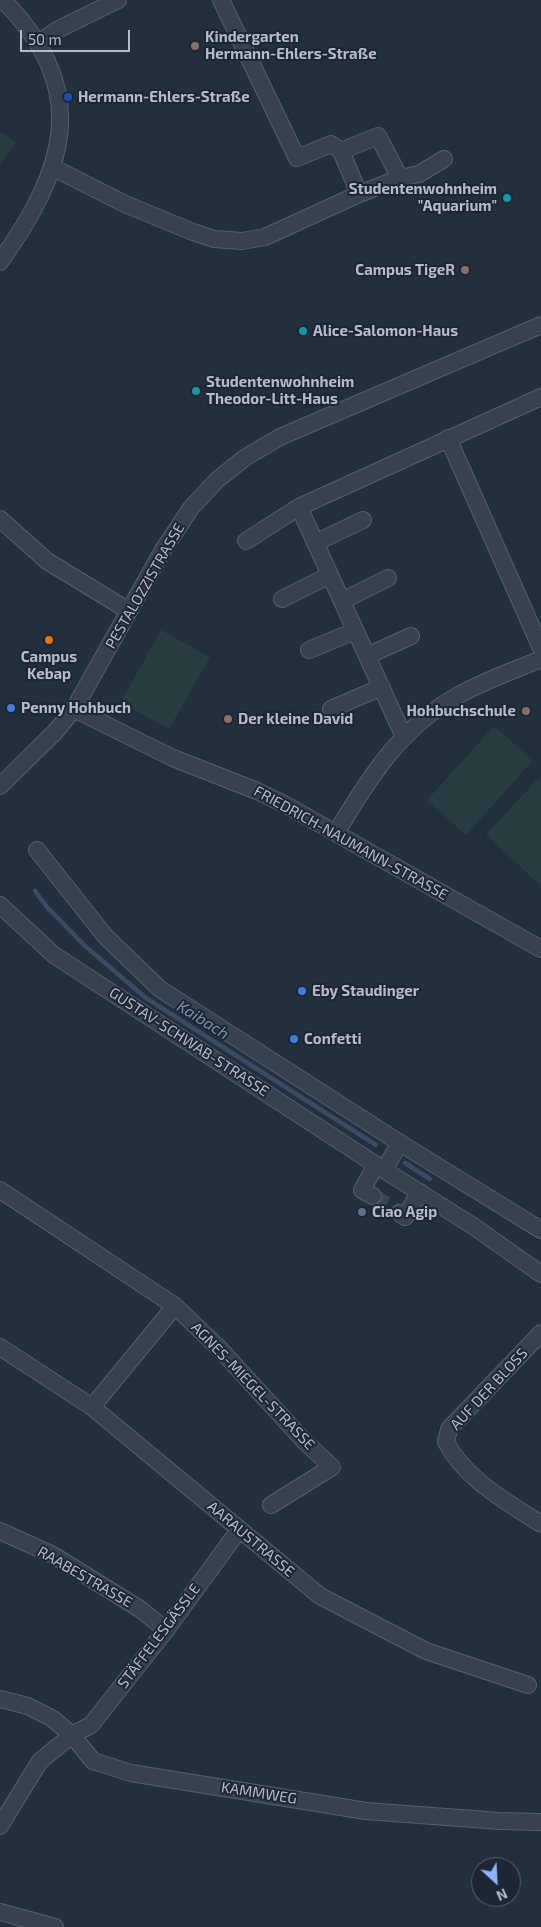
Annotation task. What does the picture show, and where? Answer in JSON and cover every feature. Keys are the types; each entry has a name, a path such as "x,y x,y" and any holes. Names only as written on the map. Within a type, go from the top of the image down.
{"street":[{"path":"0,262 30,217 43,192 58,143 60,116 58,94 51,68 26,24 3,0"},
{"path":"38,43 60,29 118,0"},
{"path":"221,0 297,158 331,144 341,151 359,194"},
{"path":"341,151 378,136 400,178"},
{"path":"52,167 134,208 192,232 231,242 255,240 265,237 359,194 400,178 419,174 444,159"},
{"name":"PESTALOZZISTRASSE","path":"0,786 55,732 74,709 151,571 182,520 217,480 246,457 293,431 541,325"},
{"path":"246,540 299,507 541,397"},
{"path":"448,438 541,648"},
{"path":"299,507 404,736"},
{"path":"0,518 47,561 129,611"},
{"path":"315,543 363,520"},
{"path":"282,599 330,575"},
{"path":"342,601 388,578"},
{"path":"309,650 356,631"},
{"path":"367,656 411,636"},
{"path":"336,833 377,768 404,736 435,710 458,696 541,659"},
{"path":"331,709 382,687"},
{"name":"FRIEDRICH-NAUMANN-STRASSE","path":"74,709 173,758 257,791 336,833 541,949"},
{"name":"GUSTAV-SCHWAB-STRASSE","path":"36,850 105,936 160,989 400,1143 541,1230"},
{"name":"GUSTAV-SCHWAB-STRASSE","path":"0,905 54,955 380,1168 473,1226 541,1274"},
{"path":"373,1196 362,1190 400,1143"},
{"name":"AGNES-MIEGEL-STRASSE","path":"0,1190 175,1306 220,1349 306,1443 332,1467 271,1505"},
{"path":"399,1213 405,1217 420,1192"},
{"path":"92,1407 175,1306"},
{"name":"AUF DER BLOSS","path":"541,1333 449,1429 446,1442 454,1458 495,1494 541,1524"},
{"name":"AARAUSTRASSE","path":"0,1348 92,1407 320,1596 426,1651 528,1685"},
{"name":"STÄFFELESGÄSSLE","path":"0,1826 40,1761 72,1735 91,1725 166,1630 239,1530"},
{"name":"RAABESTRASSE","path":"0,1531 53,1555 140,1609 166,1630"},
{"name":"KAMMWEG","path":"0,1699 28,1706 54,1719 72,1735 93,1761 131,1773 366,1811 500,1821 541,1822"},
{"path":"0,1912 55,1927"}],"green space":[{"path":"0,131 16,142 0,165"},
{"path":"161,630 210,657 169,729 121,702"},
{"path":"494,726 533,760 466,835 427,800"},
{"path":"541,775 541,886 486,835"}],"waterway":[{"name":"Kaibach","path":"35,891 47,907 85,946 146,998 376,1145"},
{"name":"Kaibach","path":"405,1163 430,1179"}],"tunnel":[{"path":"373,1196 399,1213"}],"place":[{"name":"Kindergarten Hermann-Ehlers-Straße","path":"195,46"},
{"name":"Hermann-Ehlers-Straße","path":"68,97"},
{"name":"Studentenwohnheim \"Aquarium\"","path":"507,198"},
{"name":"Campus TigeR","path":"465,270"},
{"name":"Alice-Salomon-Haus","path":"303,331"},
{"name":"Studentenwohnheim Theodor-Litt-Haus","path":"196,391"},
{"name":"Campus Kebap","path":"49,640"},
{"name":"Penny Hohbuch","path":"11,708"},
{"name":"Hohbuchschule","path":"526,711"},
{"name":"Der kleine David","path":"228,719"},
{"name":"Eby Staudinger","path":"302,991"},
{"name":"Confetti","path":"294,1039"},
{"name":"Ciao Agip","path":"362,1212"}]}
